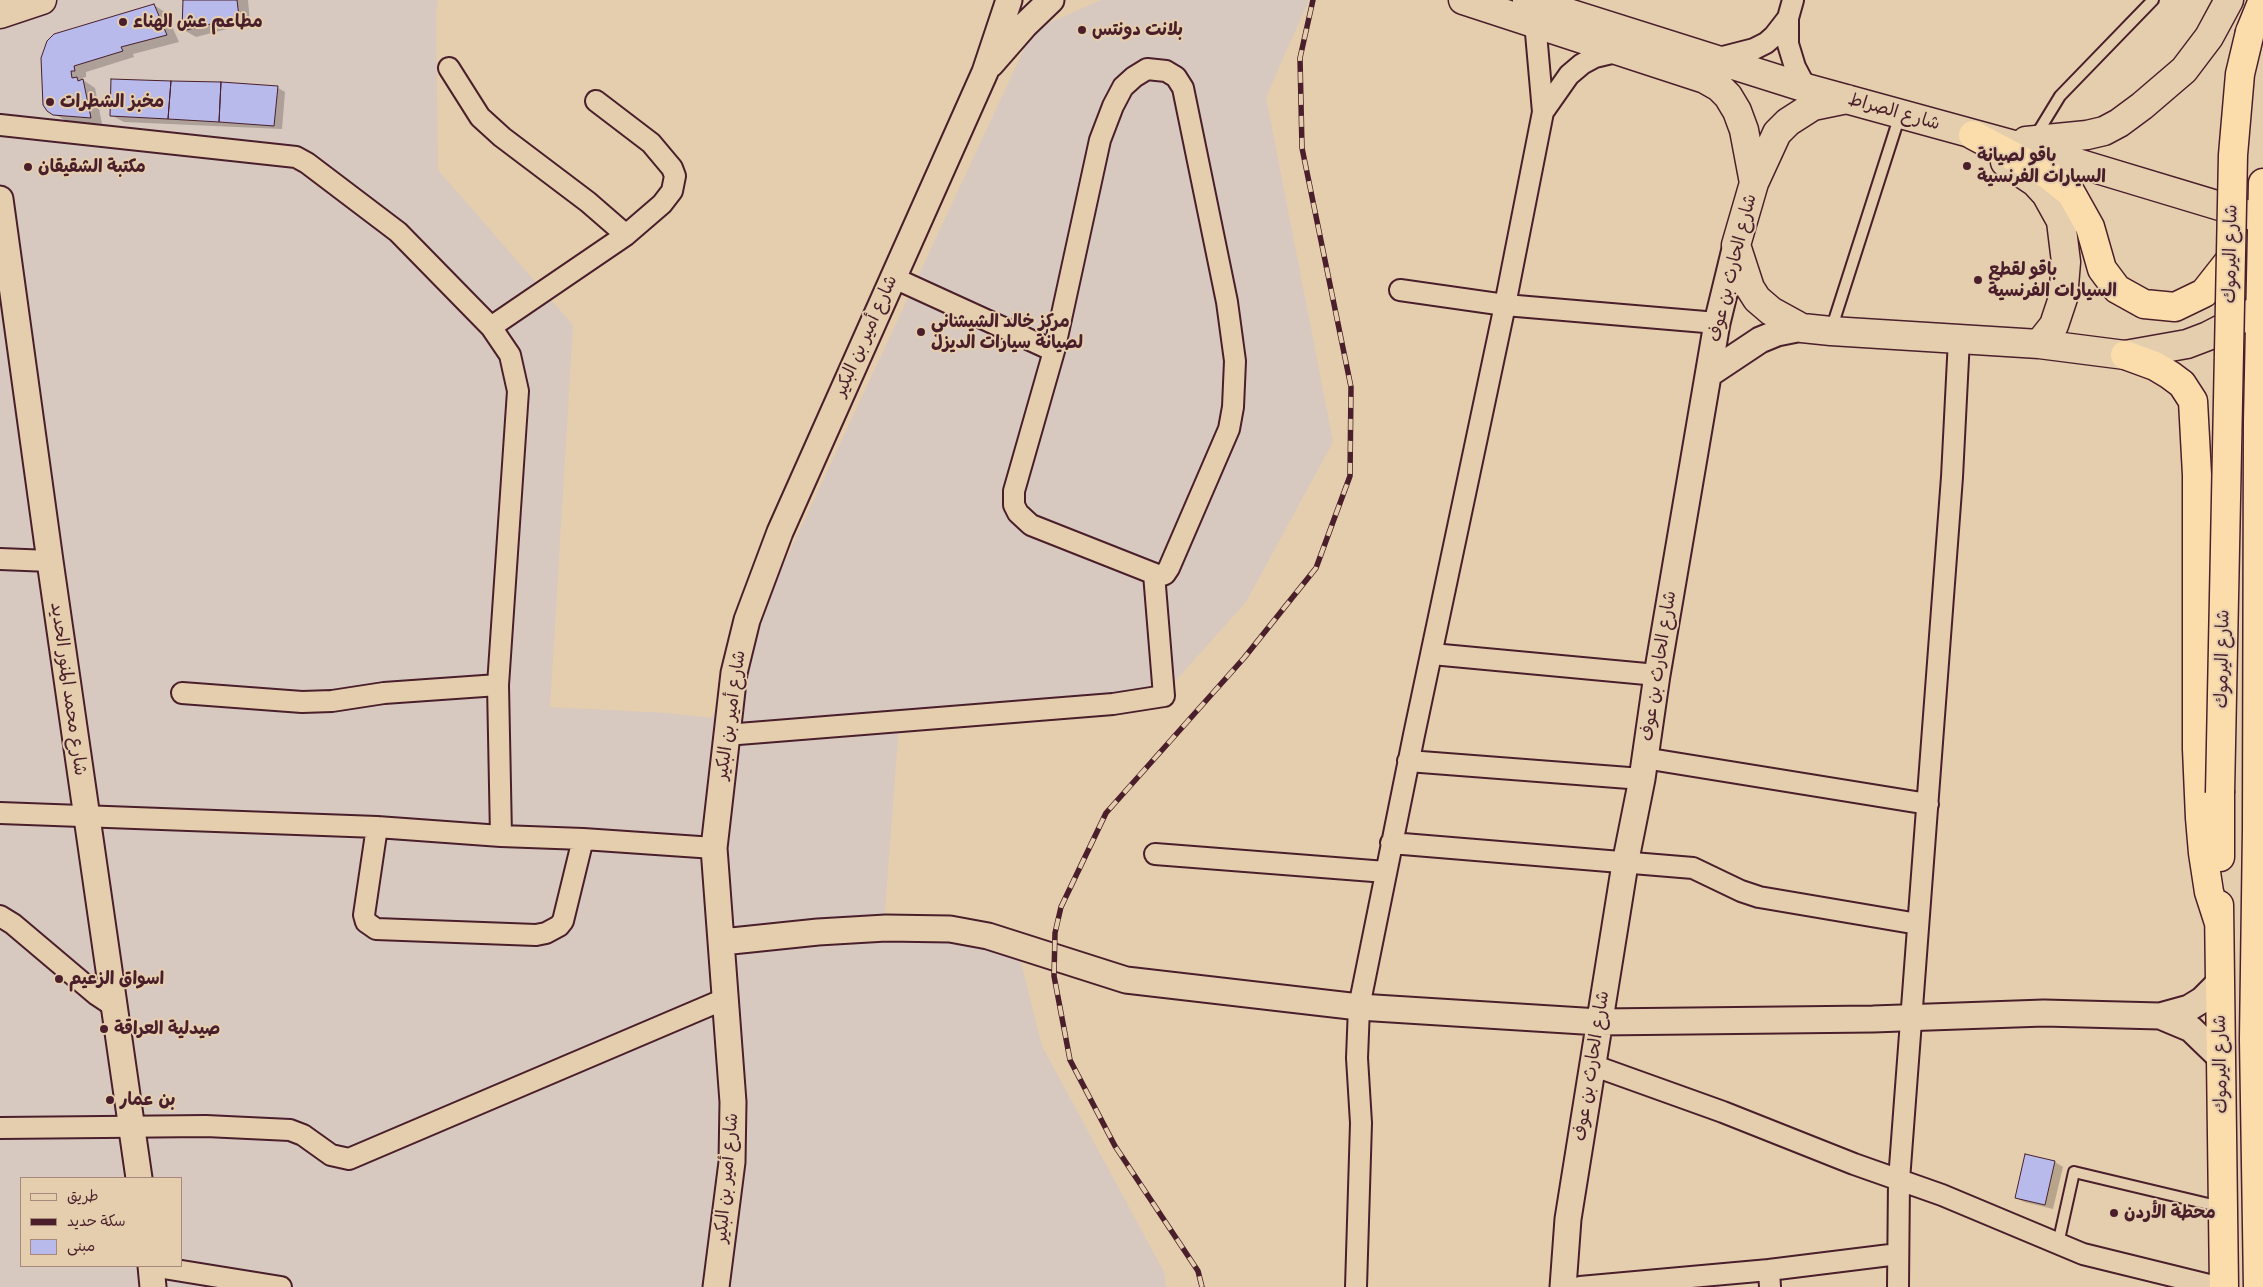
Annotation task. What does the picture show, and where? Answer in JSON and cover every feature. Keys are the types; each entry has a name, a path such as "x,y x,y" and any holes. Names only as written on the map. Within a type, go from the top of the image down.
{"highway":[{"name":"شارع اليرموك","path":"2224,1287 2220,1057 2220,793 2233,155 2240,74 2250,32 2263,0"},
{"path":"1962,132 2047,174 2071,193 2090,227 2102,269 2117,289 2144,304 2175,307 2204,293 2230,260"},
{"name":"شارع اليرموك","path":"2258,1287 2260,1222 2260,606 2263,183"},
{"path":"2125,355 2155,366 2170,375 2182,384 2193,402 2197,475 2197,750 2203,853 2209,892 2219,923"}],"main road":[{"path":"0,14 42,0"},
{"name":"شارع الصراط","path":"1463,0 1531,11 1715,59 1806,88 2003,142 2263,219"},
{"path":"2003,142 2068,138 2104,131 2142,106 2171,82 2197,54 2229,0"},
{"name":"شارع الصراط","path":"1531,11 1620,51 1705,79 1719,87 1728,96 1737,111 1744,130 1754,183"},
{"name":"شارع الحارث بن عوف","path":"1736,245 1754,183 1777,133 1788,122 1813,106 1847,99"},
{"path":"1962,132 2035,182 2052,203 2061,221 2066,262 2063,298 2054,325 2039,344"},
{"path":"1736,245 1750,288 1757,299 1771,310 1802,328 1831,332 2039,344 2125,355 2187,344 2261,316"}],"street":[{"name":"شارع أمير بن البكير","path":"716,1287 732,1162 734,1102 714,848 734,673 747,620 780,532 985,72 1009,0"},
{"name":"شارع أمير بن البكير","path":"985,72 1025,25 1051,0"},
{"name":"شارع اليرموك","path":"2250,32 2255,0"},
{"path":"1715,59 1754,49 1766,43 1774,36 1791,9"},
{"path":"1791,9 1788,44 1791,56 1806,88"},
{"path":"1356,1287 1361,1123 1357,1058 1359,1008 1408,761 1506,305 1543,112 1531,11"},
{"path":"1543,112 1569,76 1582,64 1595,57 1620,51"},
{"path":"449,68 480,117 487,124 588,202 626,236"},
{"path":"1147,69 1166,71 1176,77 1183,88 1188,107 1227,302 1234,345 1235,371 1233,407 1220,452 1165,574 1154,574 1031,525 1018,513 1014,505 1014,492 1054,350 1100,140 1113,106 1123,87 1134,77 1147,69"},
{"path":"491,327 626,236 662,204 672,191 675,176 666,160 651,143 596,101"},
{"path":"0,125 296,157 307,162 398,232 491,327 510,355 518,391 498,685 501,836"},
{"name":"شارع محمد المنور الحديد","path":"0,199 86,816 139,1177"},
{"name":"شارع الحارث بن عوف","path":"1563,1287 1568,1218 1624,864 1643,768 1717,323 1736,245"},
{"path":"892,277 1054,350"},
{"path":"1400,290 1506,305 1717,323"},
{"path":"1709,374 1760,340 1778,333 1802,328"},
{"path":"1898,1287 1899,1180 1952,476 1959,339"},
{"path":"0,559 50,561"},
{"path":"726,735 1113,704 1164,696 1154,574"},
{"path":"1432,654 1657,675"},
{"path":"182,693 302,702 332,701 384,693 498,685"},
{"path":"1408,761 1643,768 1928,804"},
{"path":"0,813 377,827 714,848"},
{"path":"377,827 364,915 366,922 376,928 536,935 546,933 559,926 563,921 583,839"},
{"path":"1391,843 1624,864 1693,868 1741,891 1759,896 1918,924"},
{"path":"1155,854 1386,872"},
{"path":"0,916 13,924 97,995 115,1007"},
{"path":"722,942 866,929 950,929 988,936 1126,980 1359,1008 1599,1022 1873,1019 2044,1013 2160,1016 2189,1008 2202,1000 2220,982"},
{"path":"0,1128 132,1125 290,1130 303,1135 331,1155 349,1159 727,998"},
{"path":"2160,1016 2191,1029 2220,1057"},
{"path":"1592,1065 1724,1112 2004,1219 2083,1254 2217,1287"},
{"path":"1580,1287 1770,1278 1898,1254"},
{"path":"151,1267 153,1287"},
{"path":"157,1267 281,1287"}],"lane":[{"path":"2034,140 2060,96 2152,0"},
{"path":"1831,332 1900,114"},
{"path":"2058,1244 2074,1172 2224,1208"}],"shaded area":[{"path":"0,0 438,0 436,12 438,170 573,325 550,707 667,713 712,718 1033,30 1101,0 1309,0 1266,97 1333,442 1246,602 1168,689 899,724 884,923 1020,959 1042,1046 1164,1272 1166,1287 0,1287"}],"building":[{"path":"183,0 237,0 239,17 182,31"},
{"path":"154,4 167,35 121,47 123,51 74,66 75,71 71,71 72,78 77,77 78,81 83,79 91,118 53,115 47,111 43,105 41,58 47,41 54,34"},
{"path":"111,79 171,81 168,119 110,116"},
{"path":"171,81 221,82 219,122 168,119"},
{"path":"221,82 278,86 274,126 219,122"},
{"path":"2025,1154 2055,1161 2045,1205 2015,1198"}],"railway":[{"path":"1202,1287 1198,1271 1115,1146 1070,1060 1054,976 1055,933 1061,907 1106,813 1244,658 1316,568 1350,476 1351,387 1302,148 1300,58 1313,0"}],"place":[{"name":"مطاعم عش الهناء","path":"123,22"},
{"name":"بلانت دونتس","path":"1082,30"},
{"name":"مخبز الشطرات","path":"50,102"},
{"name":"باقو لصيانة السيارات الفرنسية","path":"1967,166"},
{"name":"مكتبة الشقيقان","path":"28,167"},
{"name":"باقو لقطع السيارات الفرنسية","path":"1978,280"},
{"name":"مركز خالد الشيشاني لصيانة سيارات الديزل","path":"921,332"},
{"name":"اسواق الزعيم","path":"59,979"},
{"name":"صيدلية العراقة","path":"104,1029"},
{"name":"بن عمار","path":"110,1100"},
{"name":"محطة الأردن","path":"2114,1213"}]}
